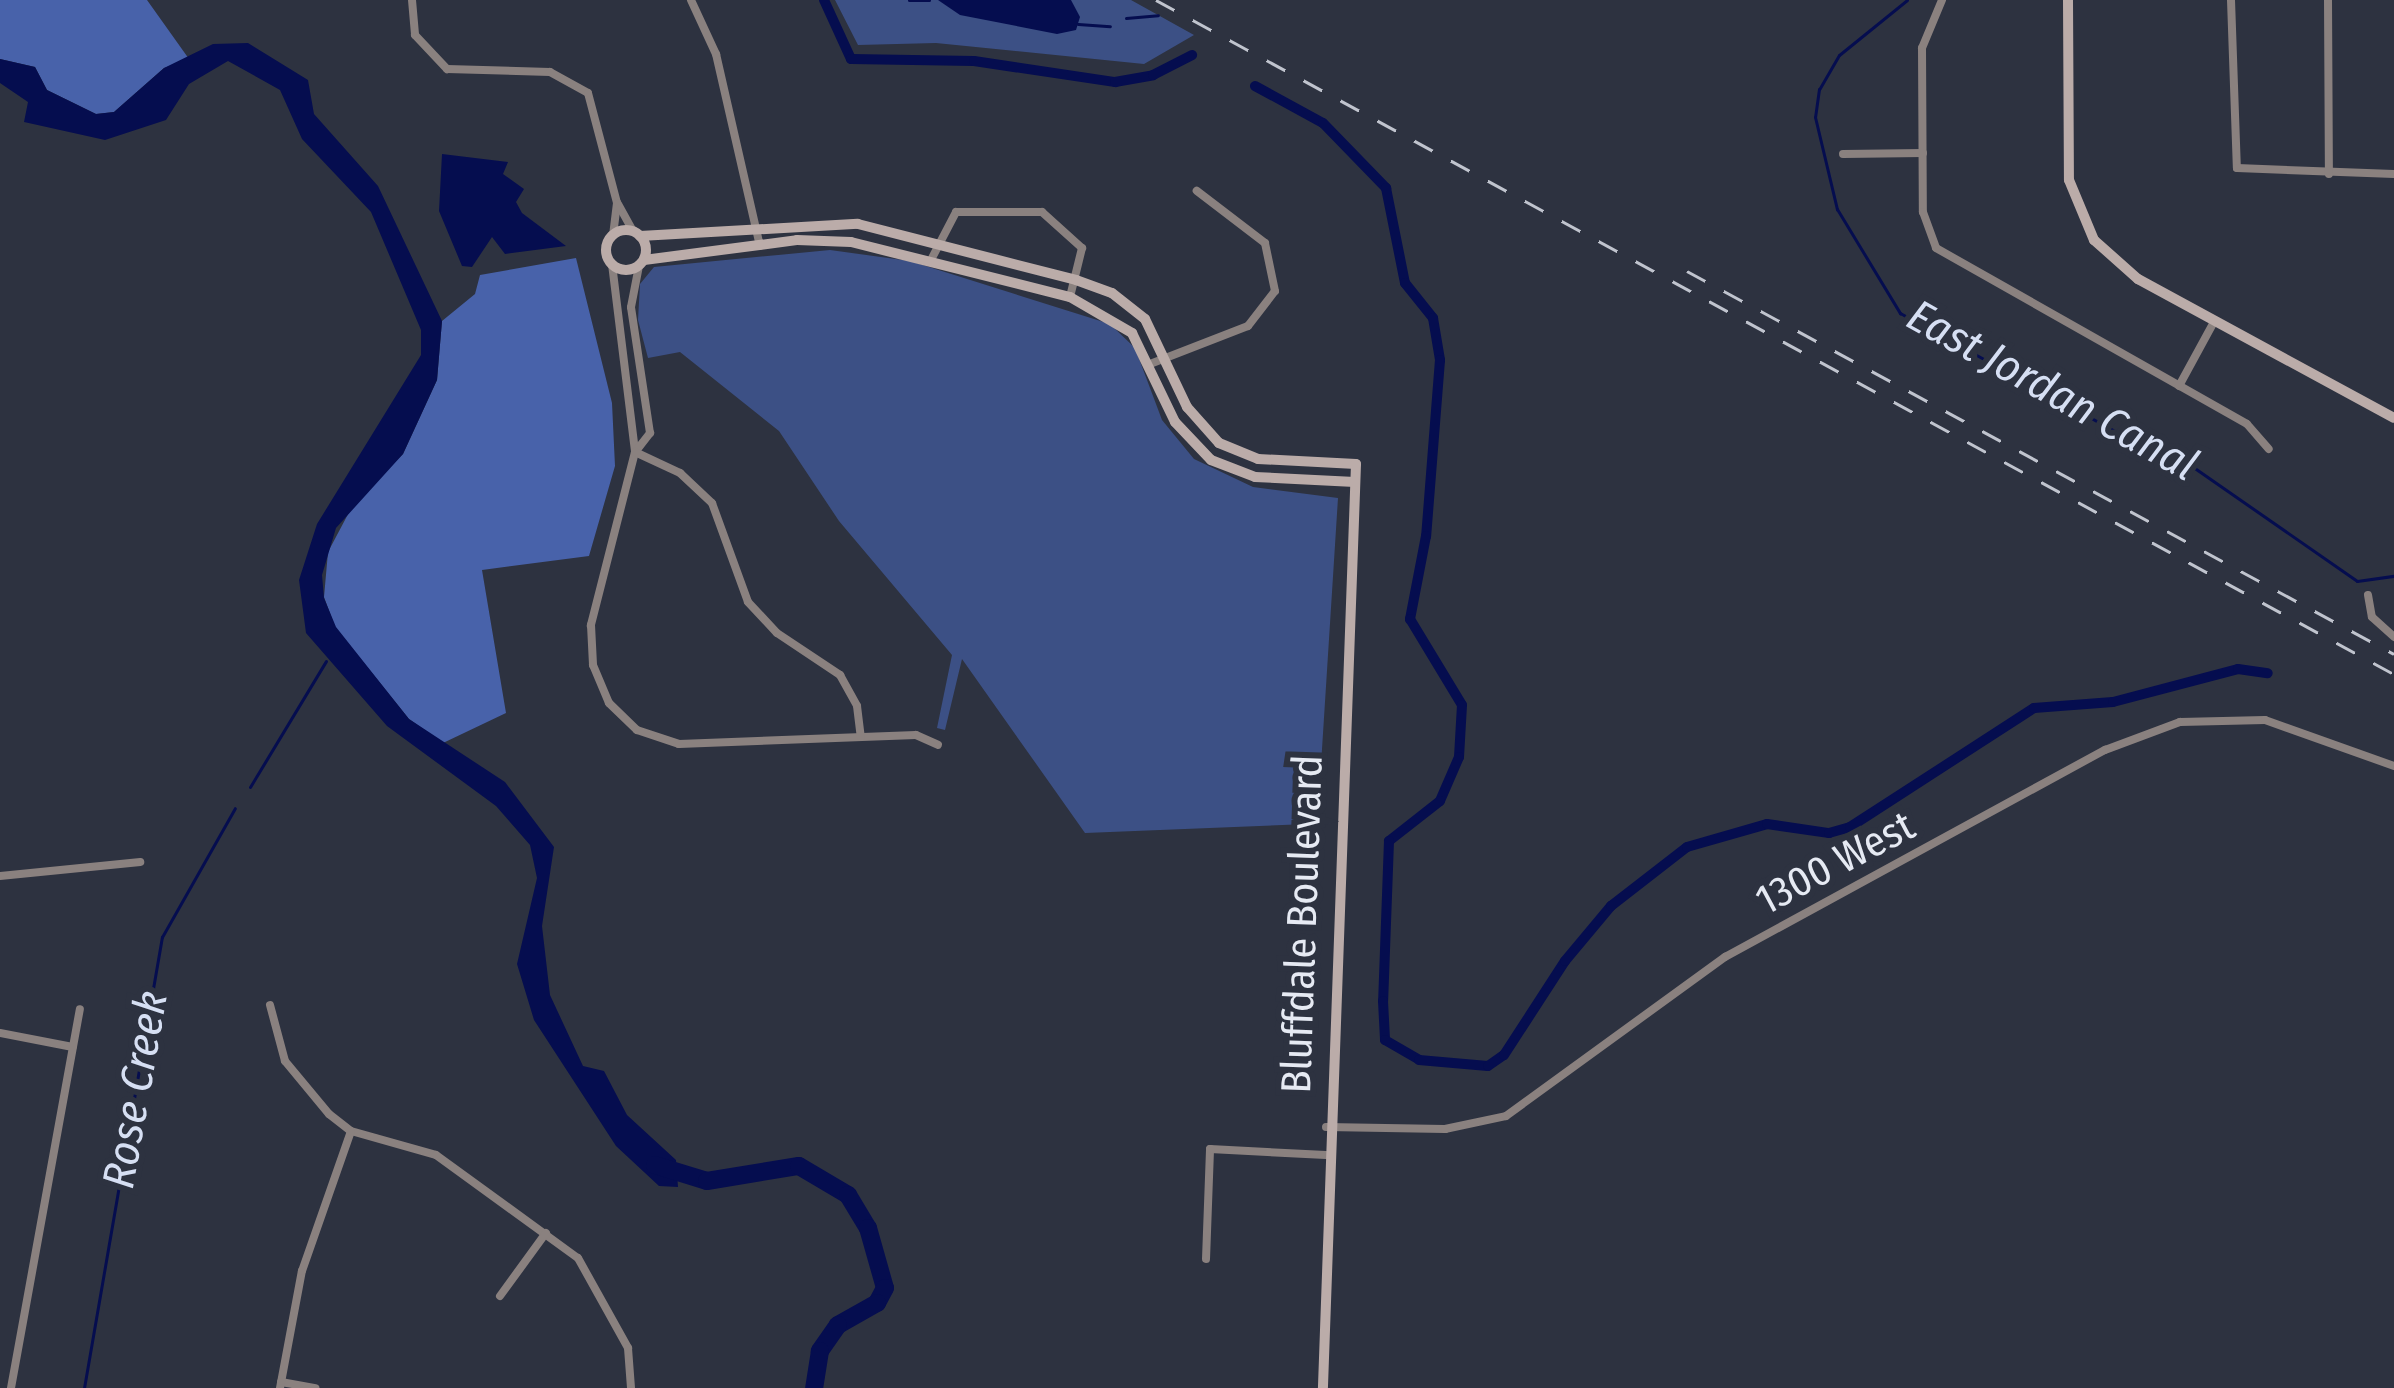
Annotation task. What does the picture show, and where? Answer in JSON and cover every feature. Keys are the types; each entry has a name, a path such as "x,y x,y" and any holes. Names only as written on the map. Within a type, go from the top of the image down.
{"street":[{"path":"412,0 415,35 446,69 550,72 588,93 617,203 637,233 641,263 631,307 650,433 635,452"},
{"path":"691,0 716,54 760,246"},
{"path":"1942,0 1922,40 1922,153 1924,220 1944,257 2247,424 2269,449"},
{"path":"2068,0 2068,170 2081,220 2125,270 2394,418"},
{"path":"2231,0 2238,170 2394,174"},
{"path":"2328,0 2329,175"},
{"path":"1843,154 1922,153"},
{"path":"1150,364 1248,326 1275,291 1265,243 1197,190"},
{"path":"617,203 606,249 612,264 635,452 591,625 596,675 615,711 646,735 679,744 916,735 938,745"},
{"path":"932,258 938,240 961,211 1042,212 1082,248 1070,297"},
{"path":"613,235 825,221 938,240 1076,280 1135,310 1167,357"},
{"path":"612,264 830,240 932,258 1070,297 1115,317 1150,364 1183,434 1221,466 1268,479 1355,482"},
{"path":"2179,386 2215,320"},
{"name":"Bluffdale Boulevard","path":"1167,357 1194,418 1229,448 1268,460 1355,464 1326,1127 1323,1388"},
{"path":"635,452 680,473 712,503 748,602 777,633 840,675 853,694 861,737"},
{"path":"2368,595 2372,617 2394,637"},
{"name":"1300 West","path":"1326,1127 1445,1129 1506,1116 1724,957 2104,750 2180,722 2264,720 2394,766"},
{"path":"0,876 140,862"},
{"path":"270,1005 285,1061 309,1097 351,1131 436,1155 546,1233 599,1287 628,1348 631,1388"},
{"path":"10,1388 80,1009"},
{"path":"0,1034 73,1047"},
{"path":"315,1388 281,1385 302,1271 351,1131"},
{"path":"1206,1259 1210,1149 1326,1154"},
{"path":"500,1296 546,1233"}],"shaded area":[{"path":"0,0 147,0 189,59 164,68 114,112 96,114 47,90 35,67 0,59"},
{"path":"835,0 1131,0 1194,35 1144,64 936,43 858,45"},
{"path":"938,0 1071,0 1080,17 1076,30 1057,34 960,15"},
{"path":"248,43 308,80 314,114 378,186 442,321 437,380 403,454 336,528 322,575 324,598 336,627 409,719 505,782 554,847 542,926 550,995 583,1066 604,1071 627,1115 676,1160 678,1187 659,1186 616,1146 534,1020 517,964 537,878 530,845 496,806 387,726 306,633 299,580 317,524 421,355 421,330 371,212 302,139 280,90 228,61 189,84 166,120 105,140 24,122 28,102 0,83 0,59 35,67 47,90 96,114 114,112 164,68 213,44"},
{"path":"442,154 508,162 503,174 524,189 516,202 522,213 566,246 505,254 492,237 472,267 462,266 439,211"},
{"path":"830,250 910,261 1110,324 1135,348 1162,420 1194,459 1253,487 1338,498 1318,812 1332,823 1085,833 962,659 945,730 937,728 952,655 839,521 779,431 680,352 648,358 638,320 640,284 654,267"},
{"path":"576,258 612,403 615,466 589,556 482,570 506,713 443,743 409,719 335,627 324,597 328,552 355,501 403,454 437,380 442,321 475,294 480,275"}],"waterway":[{"path":"824,0 851,59 974,61 1115,82 1153,75 1192,55"},
{"path":"909,0 929,0"},
{"name":"East Jordan Canal","path":"1907,0 1839,55 1819,89 1815,117 1837,209 1900,313 2127,438 2183,460 2357,581 2394,576"},
{"path":"1126,18 1158,15"},
{"path":"1078,24 1110,26"},
{"path":"1255,86 1323,123 1386,188 1405,283 1433,318 1440,360 1426,536 1410,619 1462,705 1459,757 1440,801 1389,841 1383,1001 1385,1040 1419,1060 1488,1066 1504,1055 1565,961 1611,906 1687,847 1767,824 1829,833 1850,827 2034,708 2113,702 2238,669 2268,673"},
{"name":"Rose Creek","path":"250,787 326,661"},
{"name":"Rose Creek","path":"84,1388 162,937 235,808"},
{"path":"655,1165 707,1181 799,1166 848,1195 868,1228 885,1288 877,1303 838,1325 820,1351 814,1388"}],"railway":[{"path":"1156,0 2394,674"},
{"path":"1687,271 2394,654"}]}
